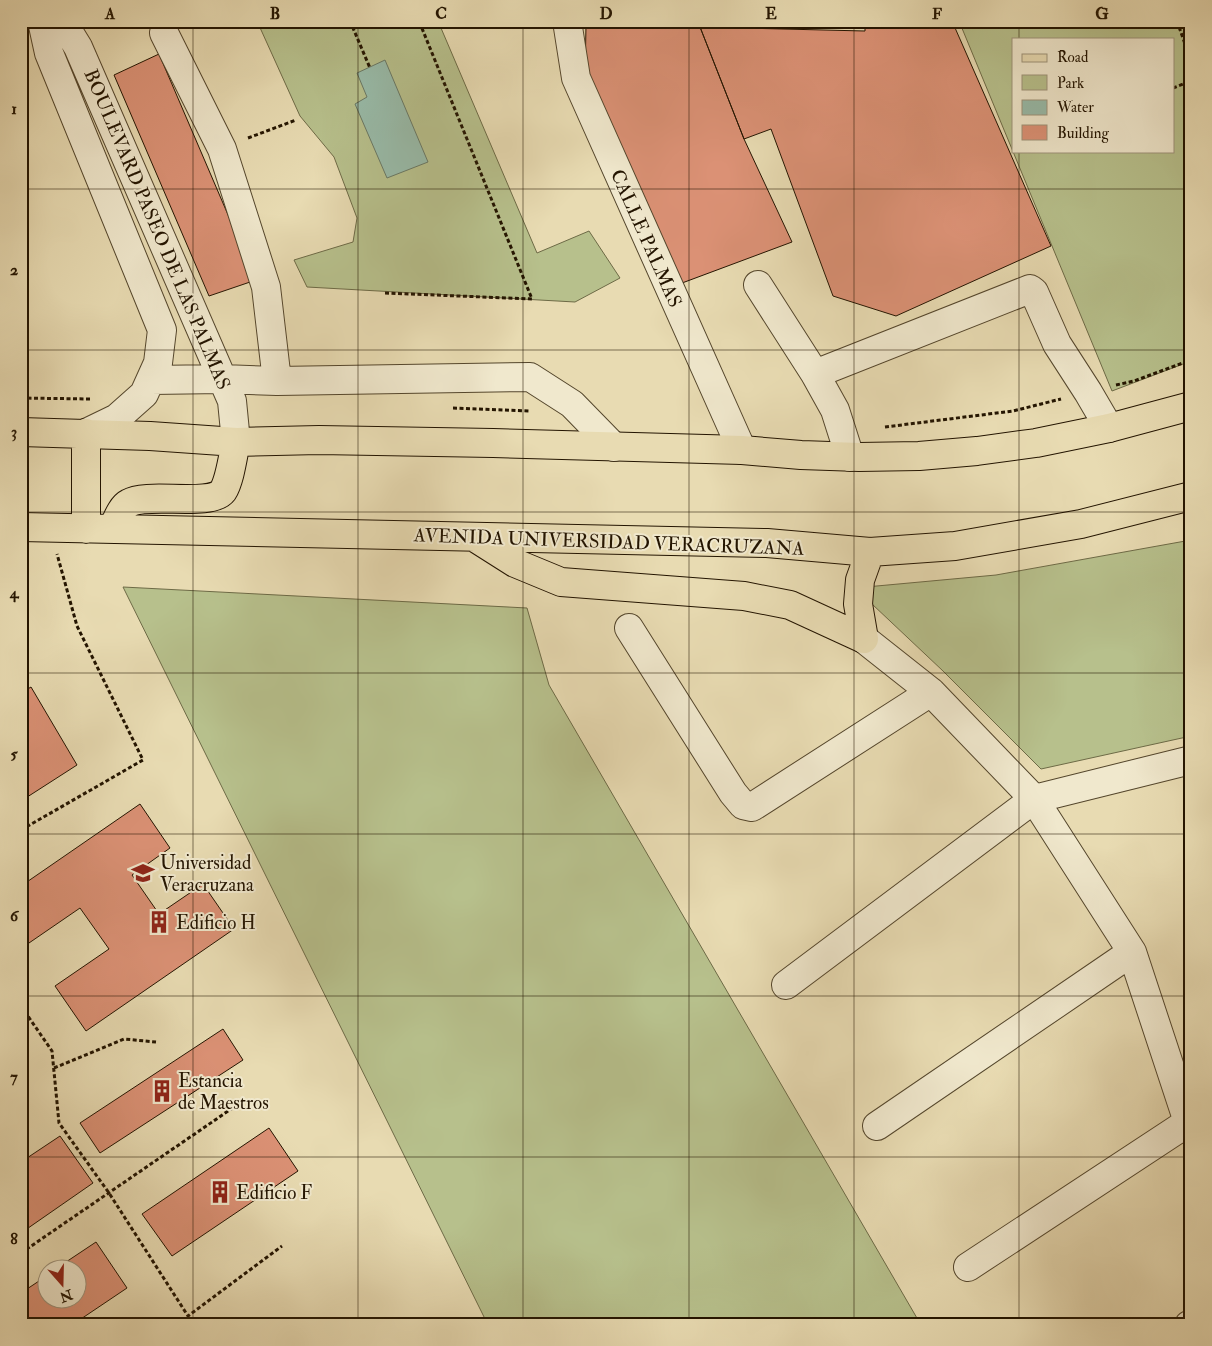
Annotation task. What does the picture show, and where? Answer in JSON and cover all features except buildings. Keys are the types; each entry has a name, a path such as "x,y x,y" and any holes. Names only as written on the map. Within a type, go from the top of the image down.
{"main road":[{"path":"21,432 86,433 236,442 319,440 742,450 850,457 919,456 978,451 1036,443 1109,428 1191,406"},
{"path":"86,433 86,529"},
{"path":"113,528 122,509 130,502 204,498 220,494 227,482 236,442"},
{"name":"AVENIDA UNIVERSIDAD VERACRUZANA","path":"21,527 767,543 870,552 955,546 1081,524 1191,496"},
{"path":"474,537 516,563 562,582 744,596 790,605 864,639"},
{"path":"864,639 858,604 860,580 870,552"}],"street":[{"name":"BOULEVARD PASEO DE LAS PALMAS","path":"42,21 49,53 162,330 158,364 144,394 116,418 86,433"},
{"name":"BOULEVARD PASEO DE LAS PALMAS","path":"62,21 78,46 232,401 236,442"},
{"name":"CALLE PALMAS","path":"567,21 576,78 742,450"},
{"path":"164,33 222,148 266,287 277,381"},
{"path":"758,285 815,374 835,410 850,457"},
{"path":"815,374 1030,289 1034,292 1057,344 1109,428"},
{"path":"151,380 222,379 277,381 530,377 572,404 614,447"},
{"path":"629,628 733,794 743,805 752,807 932,692"},
{"path":"864,639 932,692 1034,799 1132,952 1189,1127 968,1267"},
{"path":"786,985 1034,799 1191,760"},
{"path":"877,1126 1132,952"}],"path":[{"path":"350,21 370,68"},
{"path":"385,293 532,299 419,21"},
{"path":"1176,21 1191,61"},
{"path":"1174,88 1191,81"},
{"path":"222,148 296,120"},
{"path":"21,830 143,760 77,626 50,527"},
{"path":"21,1006 52,1051 59,1123 109,1193 188,1316 282,1246"},
{"path":"54,1068 124,1039 156,1042"},
{"path":"21,1253 234,1107"}],"green space":[{"path":"257,21 438,21 537,253 589,231 620,278 575,302 307,287 294,260 353,242 357,218 334,157 300,116"},
{"path":"959,21 1191,21 1191,361 1112,391 1013,152 1174,152 1174,38 1012,38 1012,149"},
{"path":"1191,540 1191,736 1041,769 943,671 855,588 996,575"},
{"path":"123,587 527,608 549,685 921,1325 488,1325"}],"water":[{"path":"385,60 428,162 387,178 355,104 367,97 357,73"}],"place":[{"name":"Universidad Veracruzana","path":"143,873"},
{"name":"Edificio H","path":"159,922"},
{"name":"Estancia de Maestros","path":"162,1091"},
{"name":"Edificio F","path":"220,1192"}]}
